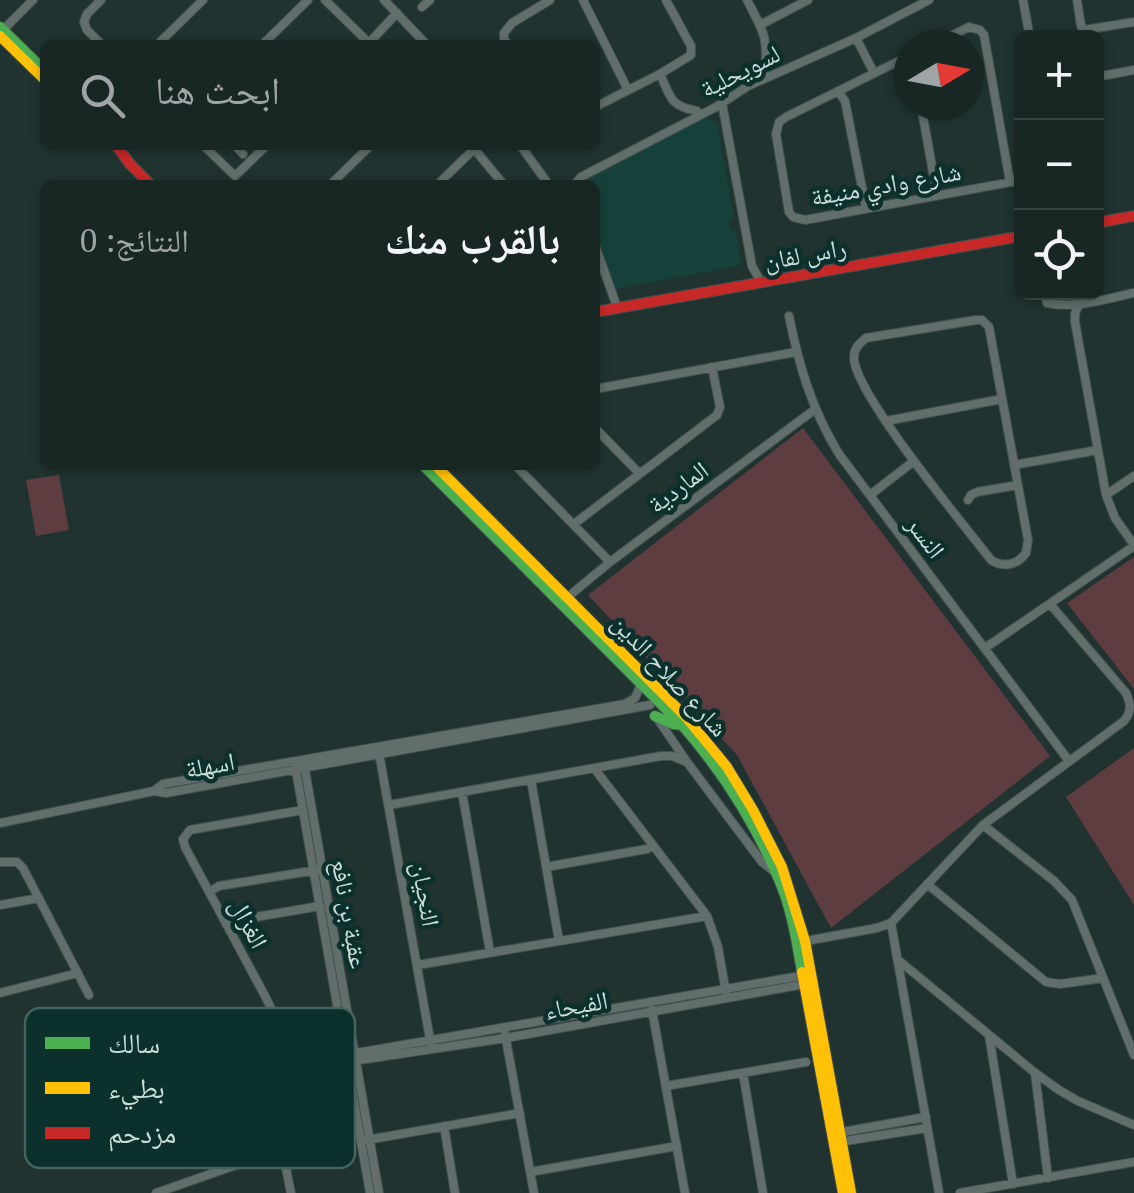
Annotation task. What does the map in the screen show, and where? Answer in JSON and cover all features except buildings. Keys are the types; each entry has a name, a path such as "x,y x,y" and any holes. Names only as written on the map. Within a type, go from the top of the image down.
{"street":[{"path":"1,31 34,0"},
{"path":"97,40 84,22 101,0"},
{"path":"163,40 203,0"},
{"path":"267,40 308,0"},
{"path":"326,0 364,40"},
{"path":"384,0 422,40"},
{"path":"505,40 507,29 550,0"},
{"path":"584,0 628,90"},
{"path":"600,104 688,58 692,50 666,0"},
{"path":"747,0 767,46 764,78"},
{"path":"760,25 808,0"},
{"name":"لسويحلية","path":"577,180 764,78 856,38 929,0"},
{"path":"1023,0 1029,30"},
{"path":"1077,0 1084,30 1134,22"},
{"path":"372,40 397,14"},
{"path":"1,31 40,66"},
{"path":"1,31 40,74"},
{"path":"984,35 1010,182"},
{"path":"856,38 874,73"},
{"name":"شارع وادي منيفة","path":"894,63 786,117 776,128 793,217 805,220 1014,181"},
{"path":"1104,76 1134,70"},
{"path":"660,74 675,104 700,115"},
{"path":"838,91 845,100 866,208"},
{"path":"722,103 755,283"},
{"path":"924,120 937,195"},
{"path":"117,150 138,180"},
{"path":"119,150 147,180"},
{"path":"208,150 235,176 246,157 258,150"},
{"path":"240,150 246,157"},
{"path":"335,180 366,150"},
{"path":"442,180 469,150"},
{"path":"475,150 500,180"},
{"path":"524,150 545,180"},
{"path":"1104,225 1134,220"},
{"name":"راس لفان","path":"600,310 1014,240"},
{"name":"راس لفان","path":"600,311 1014,240"},
{"path":"600,259 616,305"},
{"path":"1046,300 1050,304 1079,304 1134,293"},
{"path":"985,648 1134,546 1114,518 1106,495 1075,322 1079,304"},
{"name":"النسر","path":"789,316 814,410 838,454 1069,762"},
{"path":"982,320 989,327 1002,399 1028,546 1018,561 1011,564 991,560 886,422 854,358 857,346 866,338 982,320"},
{"path":"600,388 796,352"},
{"path":"574,524 717,415 720,401 712,367"},
{"path":"886,422 1002,399"},
{"name":"الماردية","path":"564,600 814,410"},
{"path":"600,433 638,473"},
{"path":"1014,466 1098,450"},
{"path":"870,495 914,461"},
{"name":"شارع صلاح الدين","path":"429,470 684,721 742,804 780,872 801,942 851,1193"},
{"name":"شارع صلاح الدين","path":"441,470 632,675 684,721"},
{"path":"520,470 610,562"},
{"path":"1106,495 1134,476"},
{"path":"968,500 977,492 1018,484"},
{"path":"801,942 890,923 983,825 1124,721 1131,707 1126,693 1050,604"},
{"name":"شارع صلاح الدين","path":"632,675 686,762 762,862 780,872"},
{"name":"اسهلة","path":"379,751 625,704 635,698 639,688"},
{"path":"653,711 674,724 684,721"},
{"name":"اسهلة","path":"0,823 154,791 163,784 653,711"},
{"path":"661,756 670,739"},
{"name":"النجيان","path":"379,751 431,1046"},
{"path":"389,805 661,756 686,762"},
{"name":"عقبة بن نافع","path":"299,764 303,810 318,870 320,906 340,1008"},
{"name":"عقبة بن نافع","path":"299,764 341,1008"},
{"path":"594,768 706,916 718,947 726,995"},
{"path":"531,780 559,941"},
{"path":"462,792 490,952"},
{"name":"الغزال","path":"271,1008 185,846 185,834 303,810"},
{"path":"983,825 1072,900 1134,1055"},
{"path":"546,867 652,845"},
{"path":"0,862 17,862 23,868 89,994"},
{"path":"209,892 219,886 318,870"},
{"path":"927,884 1046,982 1103,978"},
{"path":"0,905 39,898"},
{"path":"226,924 320,906"},
{"path":"418,964 706,916"},
{"path":"890,923 939,1193"},
{"path":"897,959 1034,1072 1078,1101 1134,1125"},
{"path":"0,993 78,973"},
{"name":"الفيحاء","path":"355,1057 808,980"},
{"path":"652,1007 685,1193"},
{"path":"505,1033 534,1193"},
{"path":"990,1035 1013,1184"},
{"path":"666,1086 806,1062"},
{"path":"1034,1072 1048,1178"},
{"path":"743,1073 763,1193"},
{"name":"عقبة بن نافع","path":"355,1085 370,1193"},
{"name":"عقبة بن نافع","path":"355,1110 379,1193"},
{"path":"365,1140 520,1114"},
{"path":"838,1138 926,1117"},
{"path":"444,1126 455,1193"},
{"path":"838,1138 928,1128"},
{"name":"شارع صلاح الدين","path":"838,1138 843,1193"},
{"path":"530,1172 677,1146"},
{"path":"960,1193 1134,1162"},
{"path":"156,1193 226,1168"},
{"path":"286,1168 291,1193"}],"shaded area":[{"path":"705,117 717,123 734,217 729,220 730,230 736,230 741,265 614,288 600,244 600,180 586,180"},
{"path":"803,428 1050,756 831,928 737,755 588,595"},
{"path":"59,475 69,530 36,536 26,480"},
{"path":"1134,557 1134,689 1067,603"},
{"path":"1134,748 1134,905 1066,797"}],"traffic: fast":[{"path":"0,27 40,66"},
{"path":"428,470 682,725 711,761 771,861 791,915 802,972"},
{"path":"655,716 682,725"}],"traffic: slow":[{"path":"0,36 40,75"},
{"path":"440,470 686,717 727,767 753,810 782,867 805,941 851,1193"},
{"path":"802,972 843,1193"}],"traffic: jam":[{"path":"120,150 146,180"},
{"path":"1104,222 1134,216"},
{"path":"600,311 1014,237"}]}
